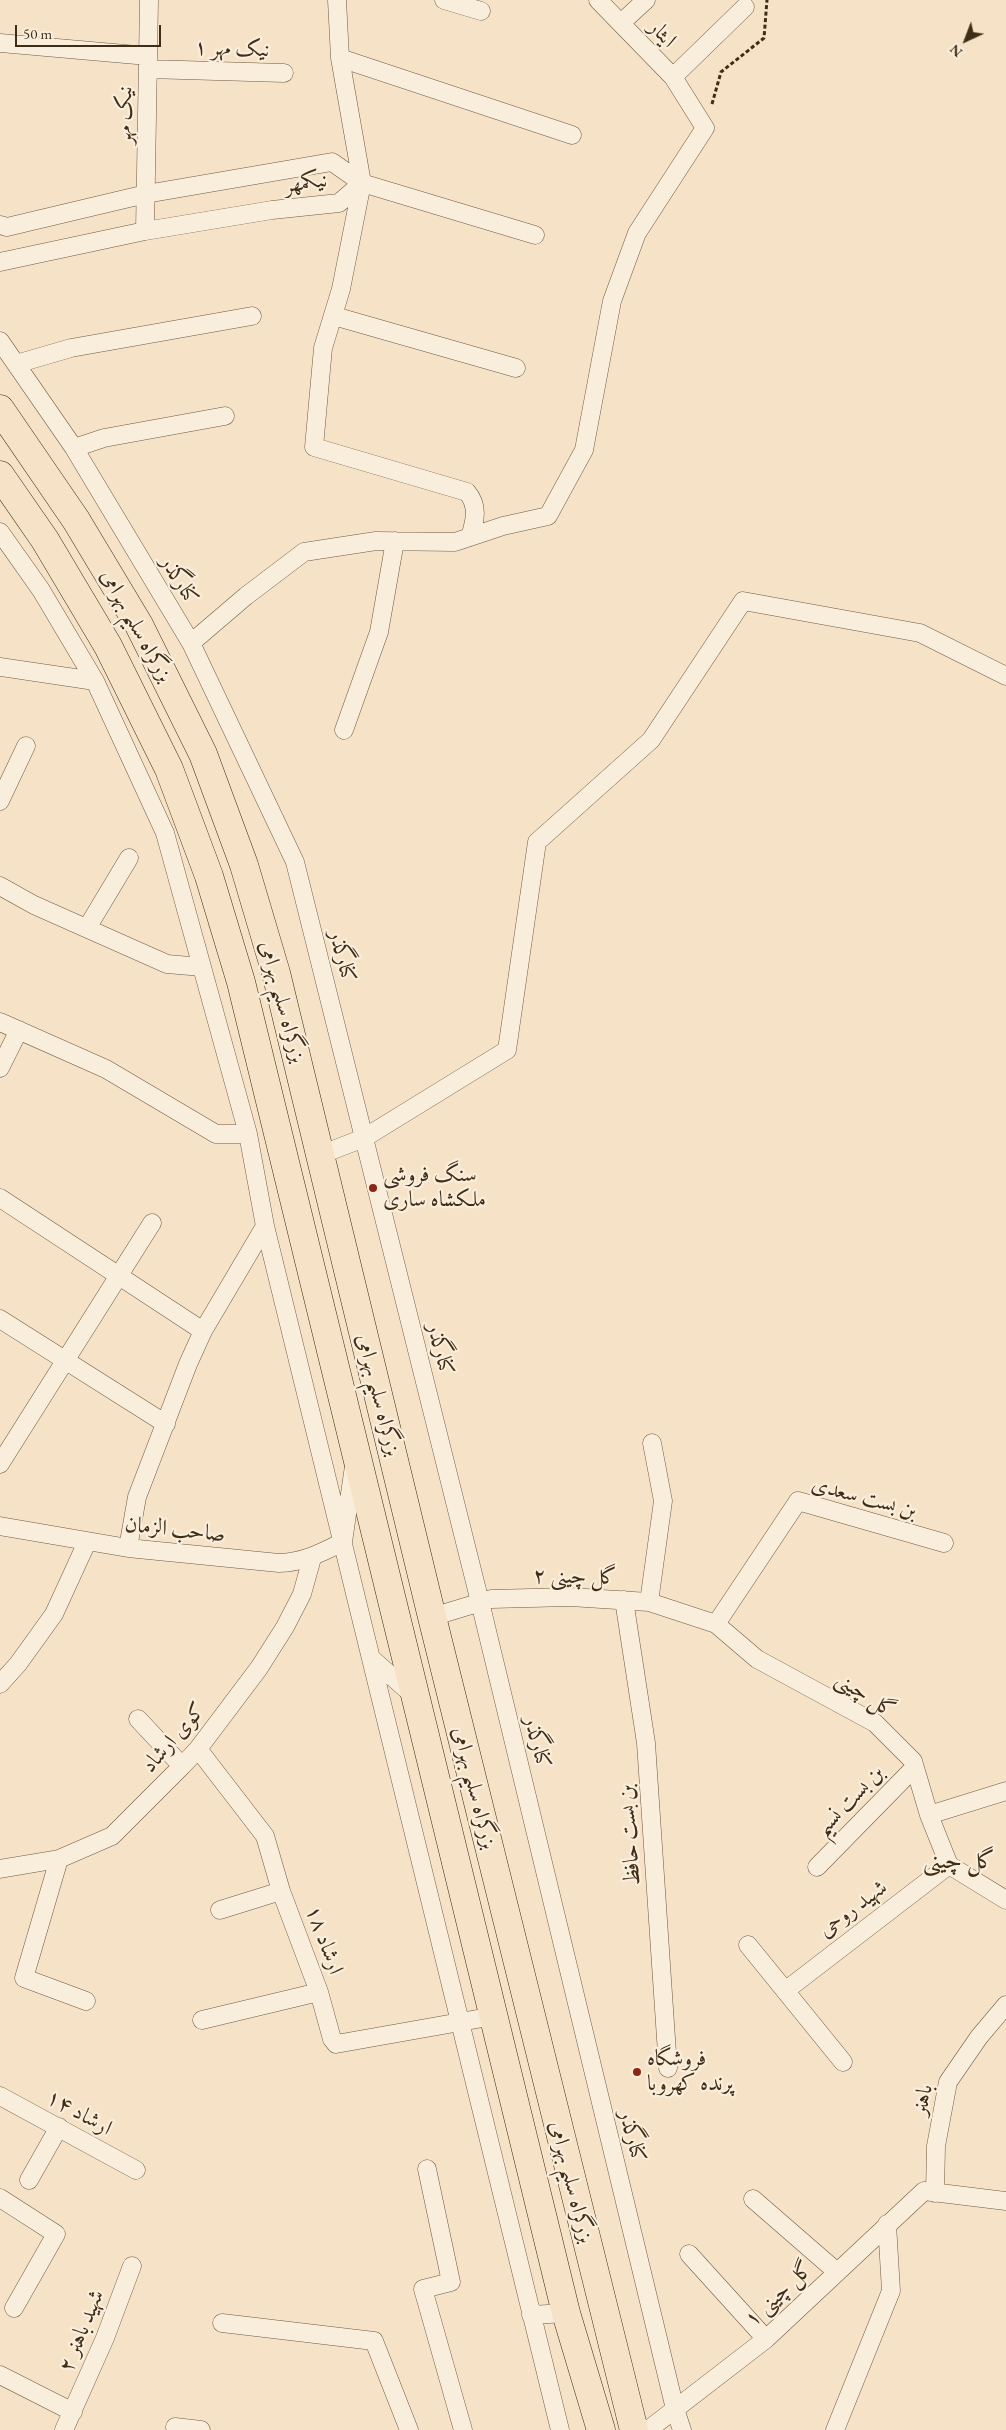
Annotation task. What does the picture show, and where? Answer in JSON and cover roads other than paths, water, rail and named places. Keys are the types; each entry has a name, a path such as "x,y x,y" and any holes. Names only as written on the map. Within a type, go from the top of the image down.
{"highway":[{"name":"بزرگراه سلیم بهرامی","path":"0,409 76,520 140,625 202,754 244,865 274,964 432,1617 634,2430"},
{"name":"بزرگراه سلیم بهرامی","path":"3,484 45,540 108,646 170,769 209,876 241,982 566,2313 601,2430"}],"street":[{"name":"نیک مهر","path":"145,231 149,0"},
{"path":"191,643 246,596 304,552 376,541 455,542 470,537 475,519 474,500 467,492 314,448 323,348 342,289 362,183 340,58 338,0"},
{"path":"444,0 481,11"},
{"name":"ایثار","path":"470,537 548,516 584,450 612,301 637,234 705,128 674,77 598,0"},
{"path":"621,23 646,0"},
{"path":"674,77 745,7"},
{"name":"نیک مهر ۱","path":"0,43 148,62 284,74"},
{"path":"340,58 572,135"},
{"name":"نیکمهر","path":"0,225 7,227 146,194 332,162 362,183 339,203 272,210 145,231 0,261"},
{"path":"362,183 535,234"},
{"path":"16,364 71,348 252,316"},
{"path":"334,316 516,368"},
{"name":"کنارگذر","path":"0,341 74,448 191,643 295,862 480,1602 675,2409 682,2430"},
{"path":"74,448 104,438 224,416"},
{"path":"0,532 42,590 95,681 165,833 248,1134 265,1226 560,2430"},
{"path":"344,730 379,632 395,541"},
{"path":"320,1154 364,1138 507,1050 537,842 651,740 743,601 920,633 1006,676"},
{"path":"0,667 95,681"},
{"path":"0,801 26,746"},
{"path":"88,928 129,858"},
{"path":"0,886 34,905 167,964 202,968"},
{"path":"0,1022 106,1069 216,1134 248,1134"},
{"path":"0,1068 19,1030"},
{"path":"0,1198 204,1331"},
{"path":"0,1464 152,1224"},
{"path":"128,1548 137,1497 188,1364 204,1331 265,1226"},
{"path":"0,1319 166,1424"},
{"path":"649,1602 663,1501 652,1443"},
{"path":"343,1542 355,1455"},
{"name":"بن بست سعدی","path":"716,1624 798,1501 944,1543"},
{"name":"صاحب الزمان","path":"0,1526 128,1548 279,1563 297,1562 312,1558 343,1542"},
{"path":"0,1684 18,1664 54,1614 87,1542"},
{"name":"کوی ارشاد","path":"0,1869 59,1859 112,1836 198,1749 259,1668 285,1627 302,1594 312,1558"},
{"name":"گل چینی ۲","path":"432,1617 491,1599 570,1597 649,1602 716,1624"},
{"name":"بن بست حافظ","path":"624,1600 646,1743 668,2068"},
{"name":"گل چینی","path":"716,1624 757,1659 875,1723 913,1761 929,1815 949,1865"},
{"path":"371,1658 415,1697"},
{"path":"138,1720 182,1766"},
{"name":"ارشاد ۱۸","path":"198,1749 265,1836 281,1891 319,1992 332,2039 336,2044 460,2024"},
{"name":"بن بست نسیم","path":"817,1867 915,1767"},
{"path":"929,1815 1006,1791"},
{"path":"59,1859 24,1978 86,2000"},
{"path":"949,1865 1006,1900"},
{"name":"شهید روحی","path":"785,1990 949,1865"},
{"path":"220,1910 281,1891"},
{"path":"748,1945 843,2062"},
{"path":"202,2020 319,1992"},
{"name":"باهنر","path":"935,2193 936,2146 948,2082 979,2037 1006,2005"},
{"path":"460,2024 494,2016"},
{"name":"ارشاد ۱۴","path":"0,2096 136,2170"},
{"path":"29,2180 58,2127"},
{"path":"426,2169 451,2282 423,2289 463,2430"},
{"name":"گل چینی ۱","path":"648,2430 766,2338 924,2191 935,2193"},
{"path":"935,2193 1006,2201"},
{"path":"0,2198 56,2234 14,2308"},
{"path":"753,2199 836,2272"},
{"path":"835,2430 890,2291 887,2224"},
{"path":"689,2254 766,2338"},
{"name":"شهید باهنر ۲","path":"64,2430 105,2338 132,2266"},
{"path":"532,2315 566,2313"},
{"path":"222,2323 374,2341 409,2430"},
{"path":"0,2375 73,2412"},
{"path":"175,2427 201,2430"}],"place":[{"name":"سنگ فروشی ملکشاه ساری","path":"373,1188"},
{"name":"فروشگاه پرنده کهروبا","path":"637,2072"}],"district":[{"name":"گل چینی","path":"959,1861"}]}
